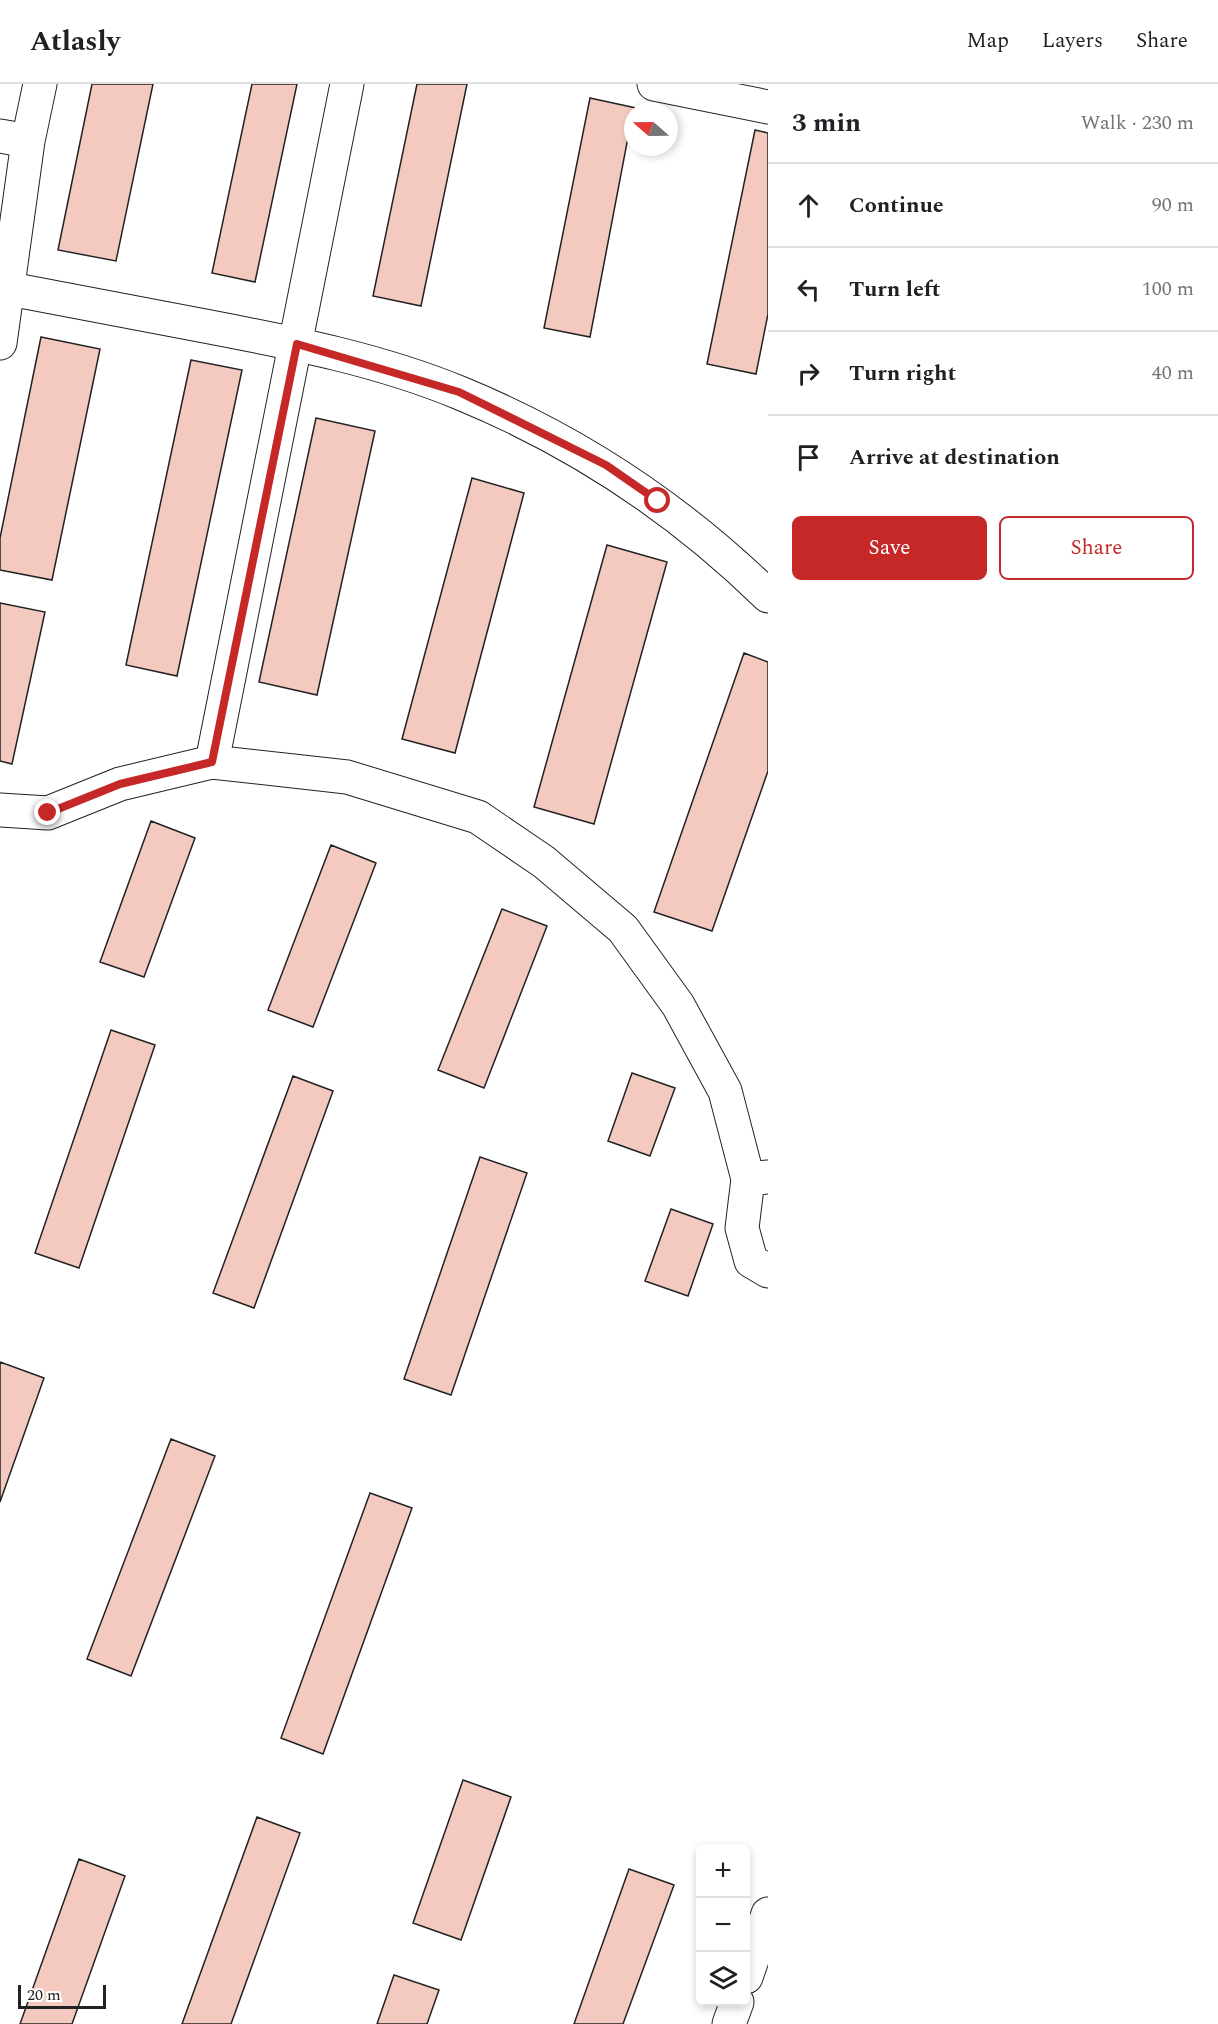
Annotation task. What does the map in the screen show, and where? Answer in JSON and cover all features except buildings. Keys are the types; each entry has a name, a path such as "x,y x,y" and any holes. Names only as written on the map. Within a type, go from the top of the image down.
{"street":[{"path":"0,343 10,289 14,139 40,84"},
{"path":"212,762 347,84"},
{"path":"654,84 768,107"},
{"path":"10,289 297,344 459,392 606,465 658,501 729,558 768,596"},
{"path":"0,810 48,813 120,784 212,762 347,777 478,817 544,862 623,929 678,1005 725,1091 758,1178 742,1228 751,1261 768,1271"},
{"path":"750,1966 768,1914"},
{"path":"729,2024 735,2006"}],"route":[{"path":"48,813 120,784 212,762 297,344 372,364 459,392 606,465 658,501"}]}
